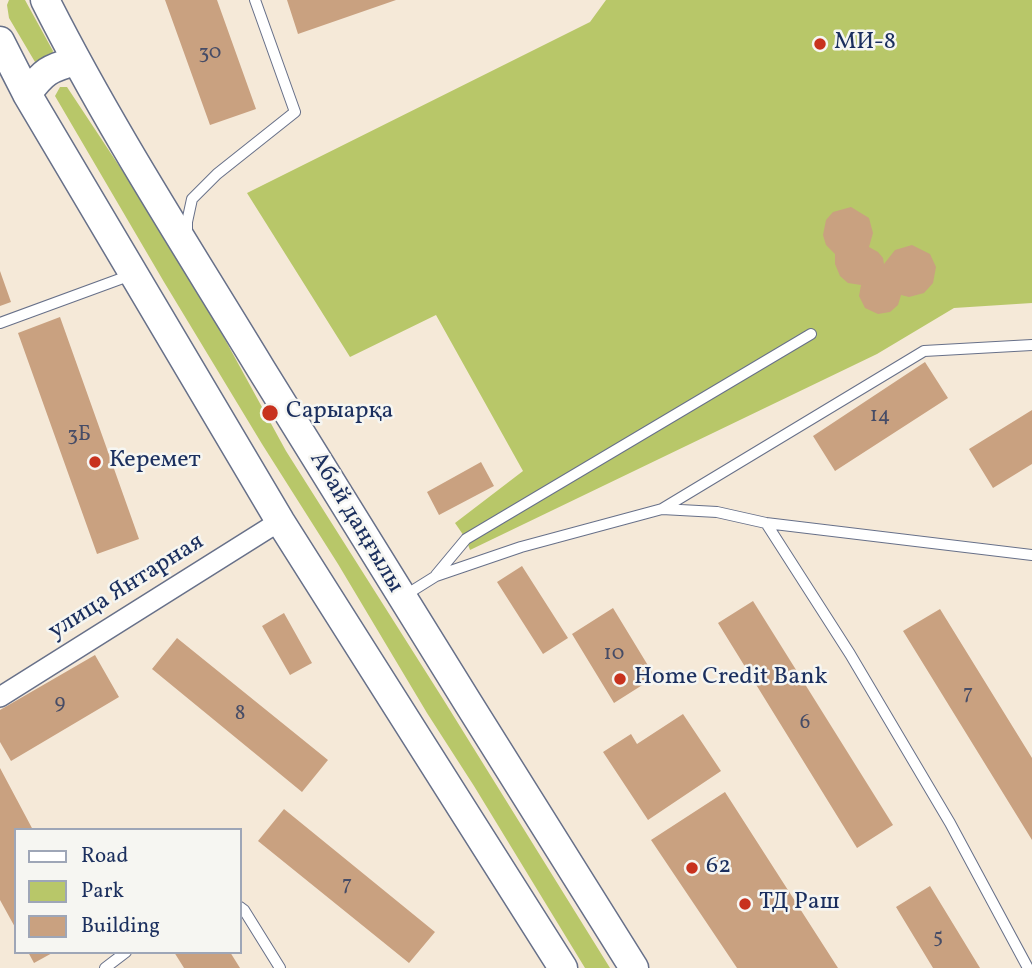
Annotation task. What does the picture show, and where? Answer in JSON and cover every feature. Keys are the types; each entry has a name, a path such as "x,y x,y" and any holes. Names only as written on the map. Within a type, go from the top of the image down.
{"main road":[{"name":"Абай даңғылы","path":"46,0 76,61 187,247 401,598 634,968"},
{"path":"0,41 27,94 280,521 562,968"},
{"path":"27,94 39,77 51,69 76,61"}],"street":[{"name":"улица Янтарная","path":"0,697 280,521"}],"lane":[{"path":"187,247 187,222 192,199 217,174 295,112 255,0"},
{"path":"0,323 134,274"},
{"path":"436,576 466,539 811,334"},
{"path":"401,598 436,576 521,547 662,509 923,351 1032,345"},
{"path":"662,509 717,512 766,523 1032,555"},
{"path":"766,523 850,654 950,823 1028,968"},
{"path":"242,909 280,968"},
{"path":"105,968 123,954"}],"green space":[{"path":"9,0 25,0 53,51 50,59 40,64 35,62 9,18"},
{"path":"606,0 1032,0 1032,303 954,308 877,354 470,550 455,523 523,471 436,315 350,357 247,193 590,22"},
{"path":"60,87 67,87 151,214 222,334 286,451 610,968 585,968 164,282 55,96"}],"building":[{"path":"165,0 217,0 256,109 210,125"},
{"path":"287,0 396,0 298,34"},
{"path":"851,207 869,218 873,233 869,247 878,252 884,264 895,250 912,245 930,254 936,267 933,283 924,293 909,297 901,295 898,305 890,312 878,314 865,308 859,296 861,285 848,283 840,276 835,264 835,254 826,245 823,235 826,220 833,212"},
{"path":"0,271 11,302 0,306"},
{"path":"60,317 139,539 97,554 18,333"},
{"path":"925,362 948,398 835,471 813,436"},
{"path":"1032,410 1032,464 993,488 969,449"},
{"path":"481,462 494,486 439,515 427,492"},
{"path":"522,566 568,638 543,654 497,582"},
{"path":"753,601 893,825 857,848 718,623"},
{"path":"613,608 655,677 614,703 572,634"},
{"path":"940,609 1032,758 1032,840 903,631"},
{"path":"284,613 312,663 290,675 262,626"},
{"path":"177,638 328,760 302,792 152,669"},
{"path":"95,655 119,697 11,761 0,742 0,710"},
{"path":"683,714 721,771 648,820 603,752 631,734 637,744"},
{"path":"0,768 32,828 14,828 14,925 0,900"},
{"name":"ТД Раш","path":"725,792 838,968 737,968 651,840"},
{"path":"284,809 435,932 409,963 258,841"},
{"path":"930,886 980,968 933,968 896,907"},
{"path":"29,954 50,954 34,963"},
{"path":"175,954 231,954 240,968 184,968"}],"place":[{"name":"МИ-8","path":"820,44"},
{"name":"Сарыарқа","path":"270,413"},
{"name":"Керемет","path":"95,462"},
{"name":"Home Credit Bank","path":"620,679"},
{"name":"62","path":"692,868"},
{"name":"ТД Раш","path":"745,904"}]}
